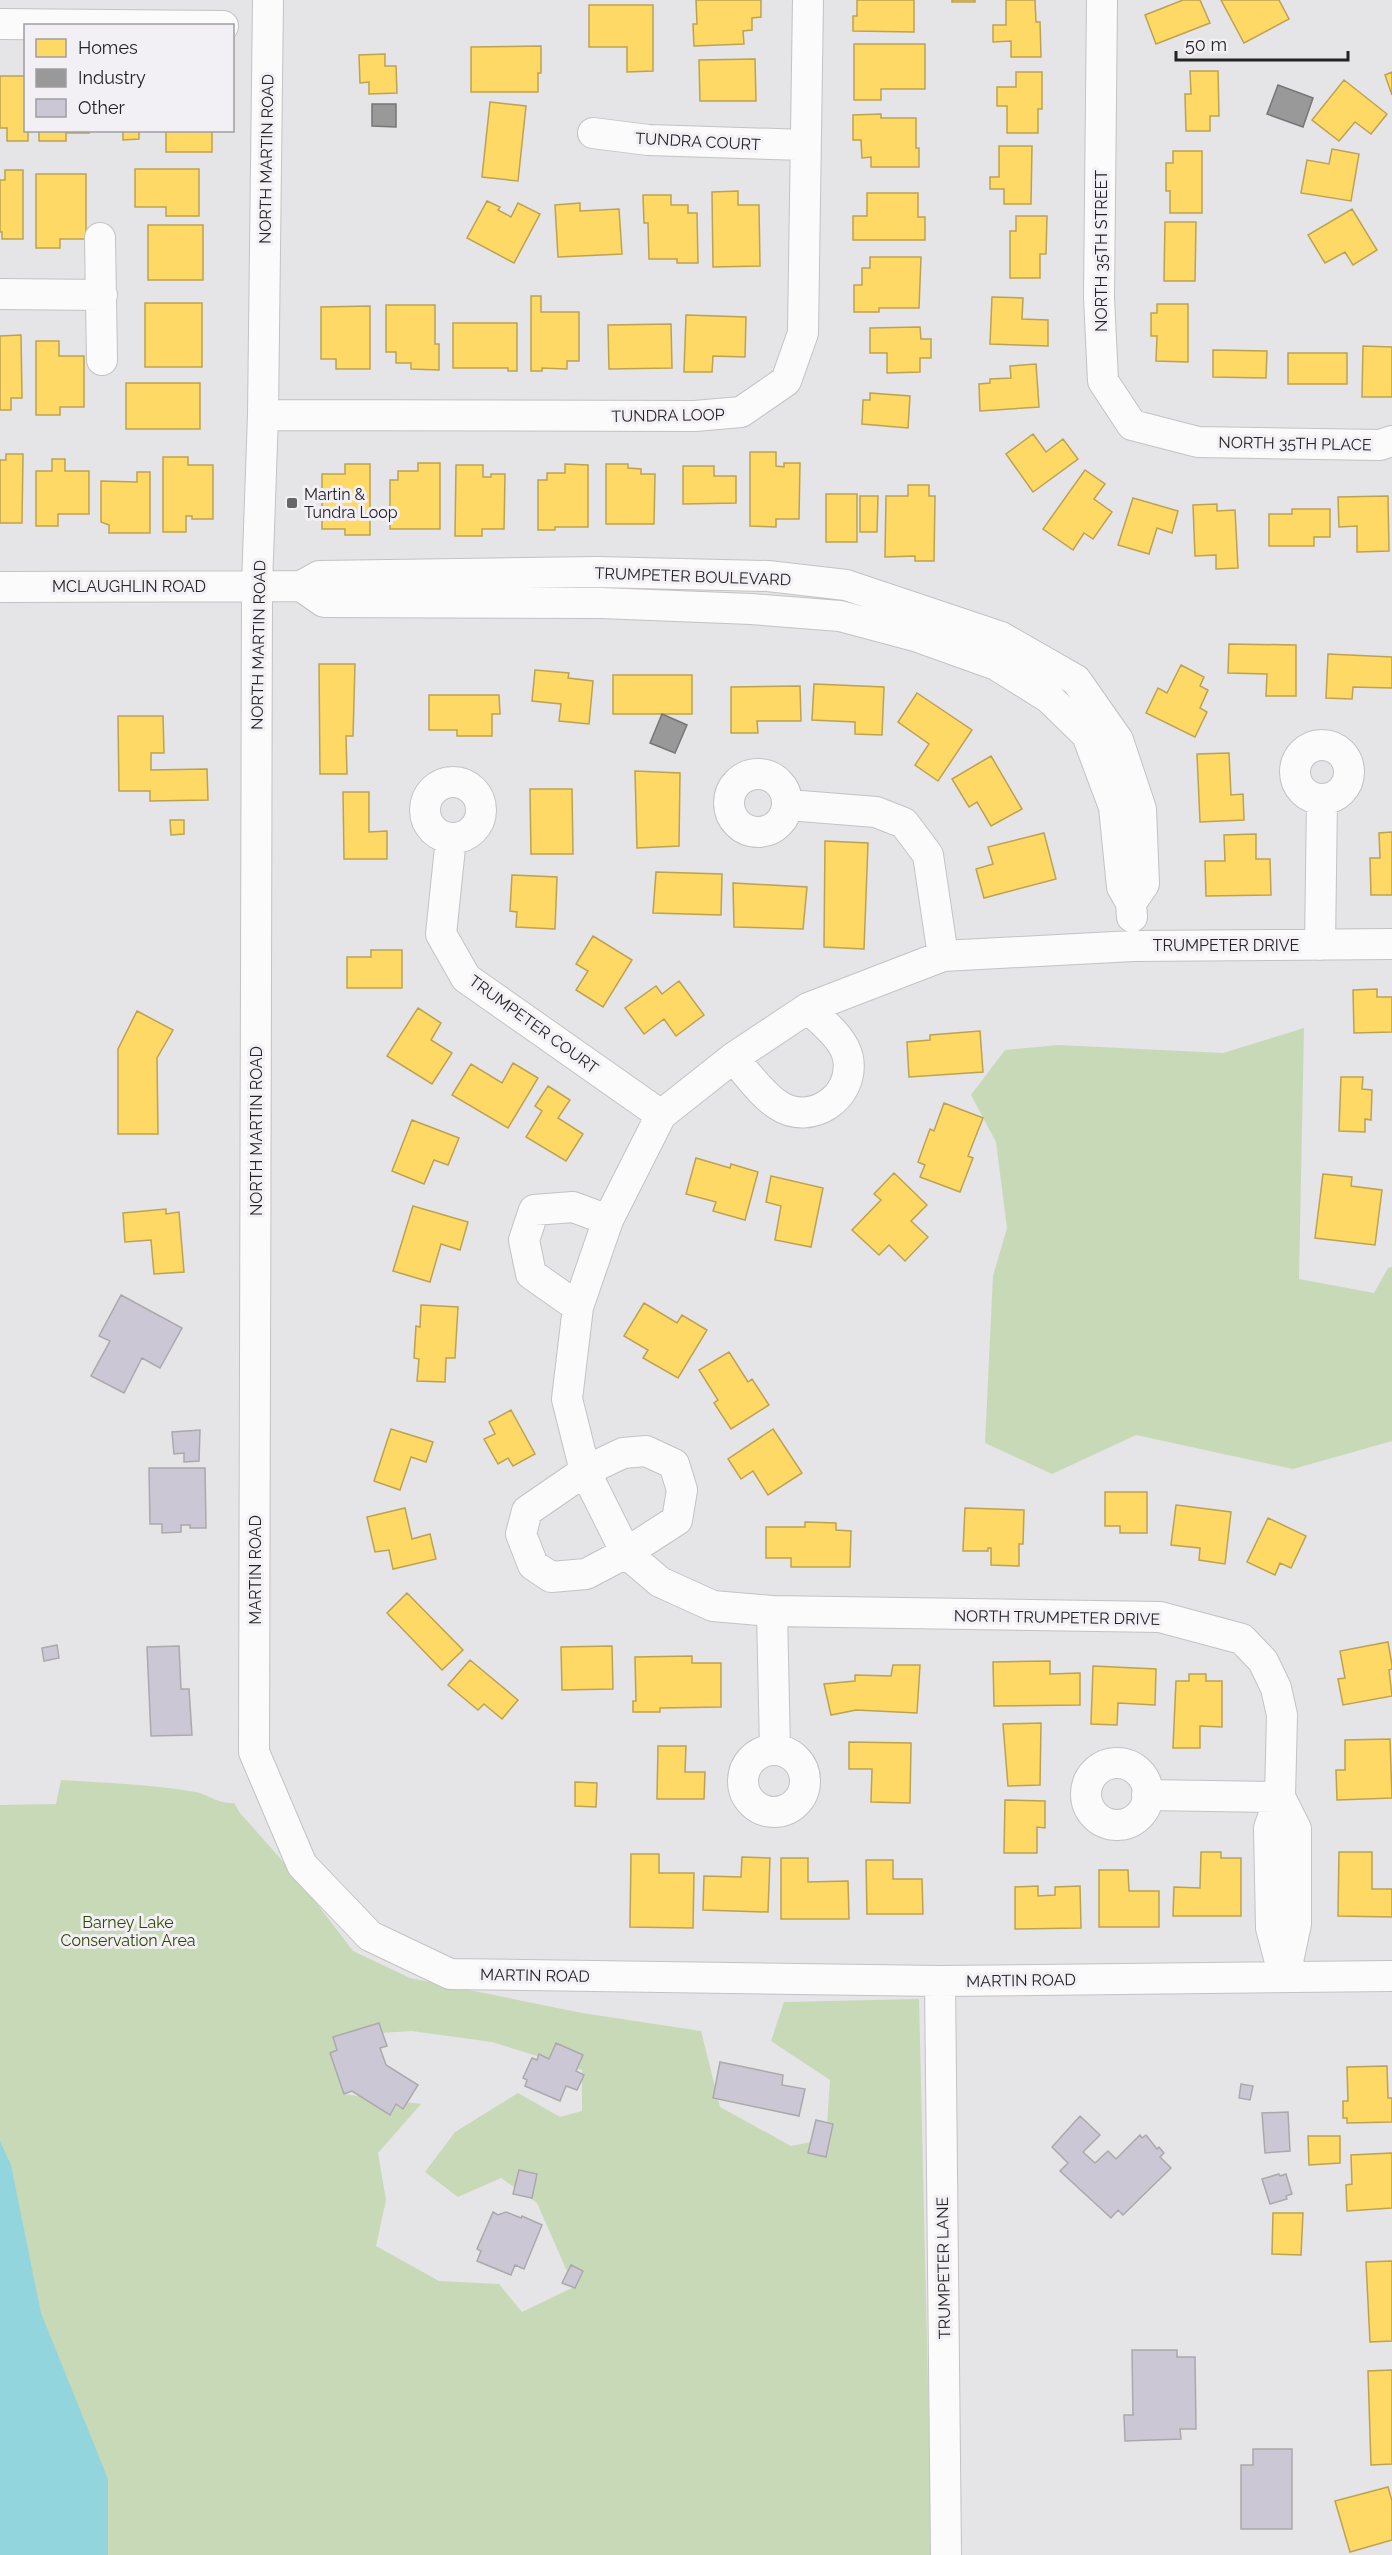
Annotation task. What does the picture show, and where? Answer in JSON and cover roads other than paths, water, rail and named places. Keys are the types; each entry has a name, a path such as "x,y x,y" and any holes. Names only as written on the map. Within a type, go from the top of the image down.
{"street":[{"name":"TUNDRA LOOP","path":"263,415 695,416 741,412 786,381 803,333 808,0"},
{"name":"NORTH 35TH STREET","path":"1102,0 1099,297 1103,381 1132,425 1198,442"},
{"path":"234,25 268,13"},
{"name":"NORTH MARTIN ROAD","path":"257,1289 257,585 263,415 268,13"},
{"path":"0,24 24,24"},
{"name":"TUNDRA COURT","path":"593,133 648,140 805,145"},
{"path":"100,238 102,360"},
{"path":"0,294 102,295"},
{"name":"NORTH 35TH PLACE","path":"1198,442 1380,445 1392,441"},
{"path":"565,573 565,603"},
{"name":"TRUMPETER BOULEVARD","path":"257,585 301,586 319,576 565,573 768,576 846,585 1001,637 1076,680 1118,740 1141,809 1144,884 1131,903"},
{"name":"MCLAUGHLIN ROAD","path":"0,586 257,585"},
{"name":"TRUMPETER BOULEVARD","path":"301,586 324,602 601,603 751,609 840,616 915,636 996,665 1049,698 1087,735 1114,807 1122,886 1131,903 1133,946"},
{"name":"TRUMPETER DRIVE","path":"1320,945 1322,800"},
{"path":"788,806 876,812 904,823 928,855 943,956"},
{"name":"TRUMPETER COURT","path":"451,838 441,934 466,978 661,1115"},
{"name":"TRUMPETER DRIVE","path":"1133,946 1392,944"},
{"name":"NORTH TRUMPETER DRIVE","path":"1133,946 943,956 808,1008 733,1058 661,1115 608,1220 578,1307 567,1400 585,1471 626,1553 660,1582 713,1606 772,1611 1160,1617 1242,1639 1263,1661 1276,1688 1282,1715 1280,1797 1296,1829 1296,1924 1284,1977"},
{"path":"733,1058 778,1106 795,1112 813,1112 829,1105 842,1092 848,1076 848,1058 841,1041 808,1008"},
{"path":"578,1307 531,1274 524,1240 534,1210 573,1207 608,1220"},
{"name":"MARTIN ROAD","path":"257,1289 254,1752 302,1865 370,1936 450,1974 940,1981 1392,1976"},
{"path":"646,1451 674,1464 682,1490 677,1520 626,1553 586,1574 551,1576 533,1565 521,1534 527,1511 585,1471 623,1453 646,1451"},
{"path":"772,1611 775,1750"},
{"path":"1147,1795 1280,1797"},
{"name":"TRUMPETER LANE","path":"940,1981 946,2555"}],"water":[{"path":"0,2141 11,2165 41,2313 108,2479 108,2555 0,2555"}],"place":[{"name":"Martin & Tundra Loop","path":"292,503"}],"park label":[{"name":"Barney Lake Conservation Area","path":"128,1931"}]}
